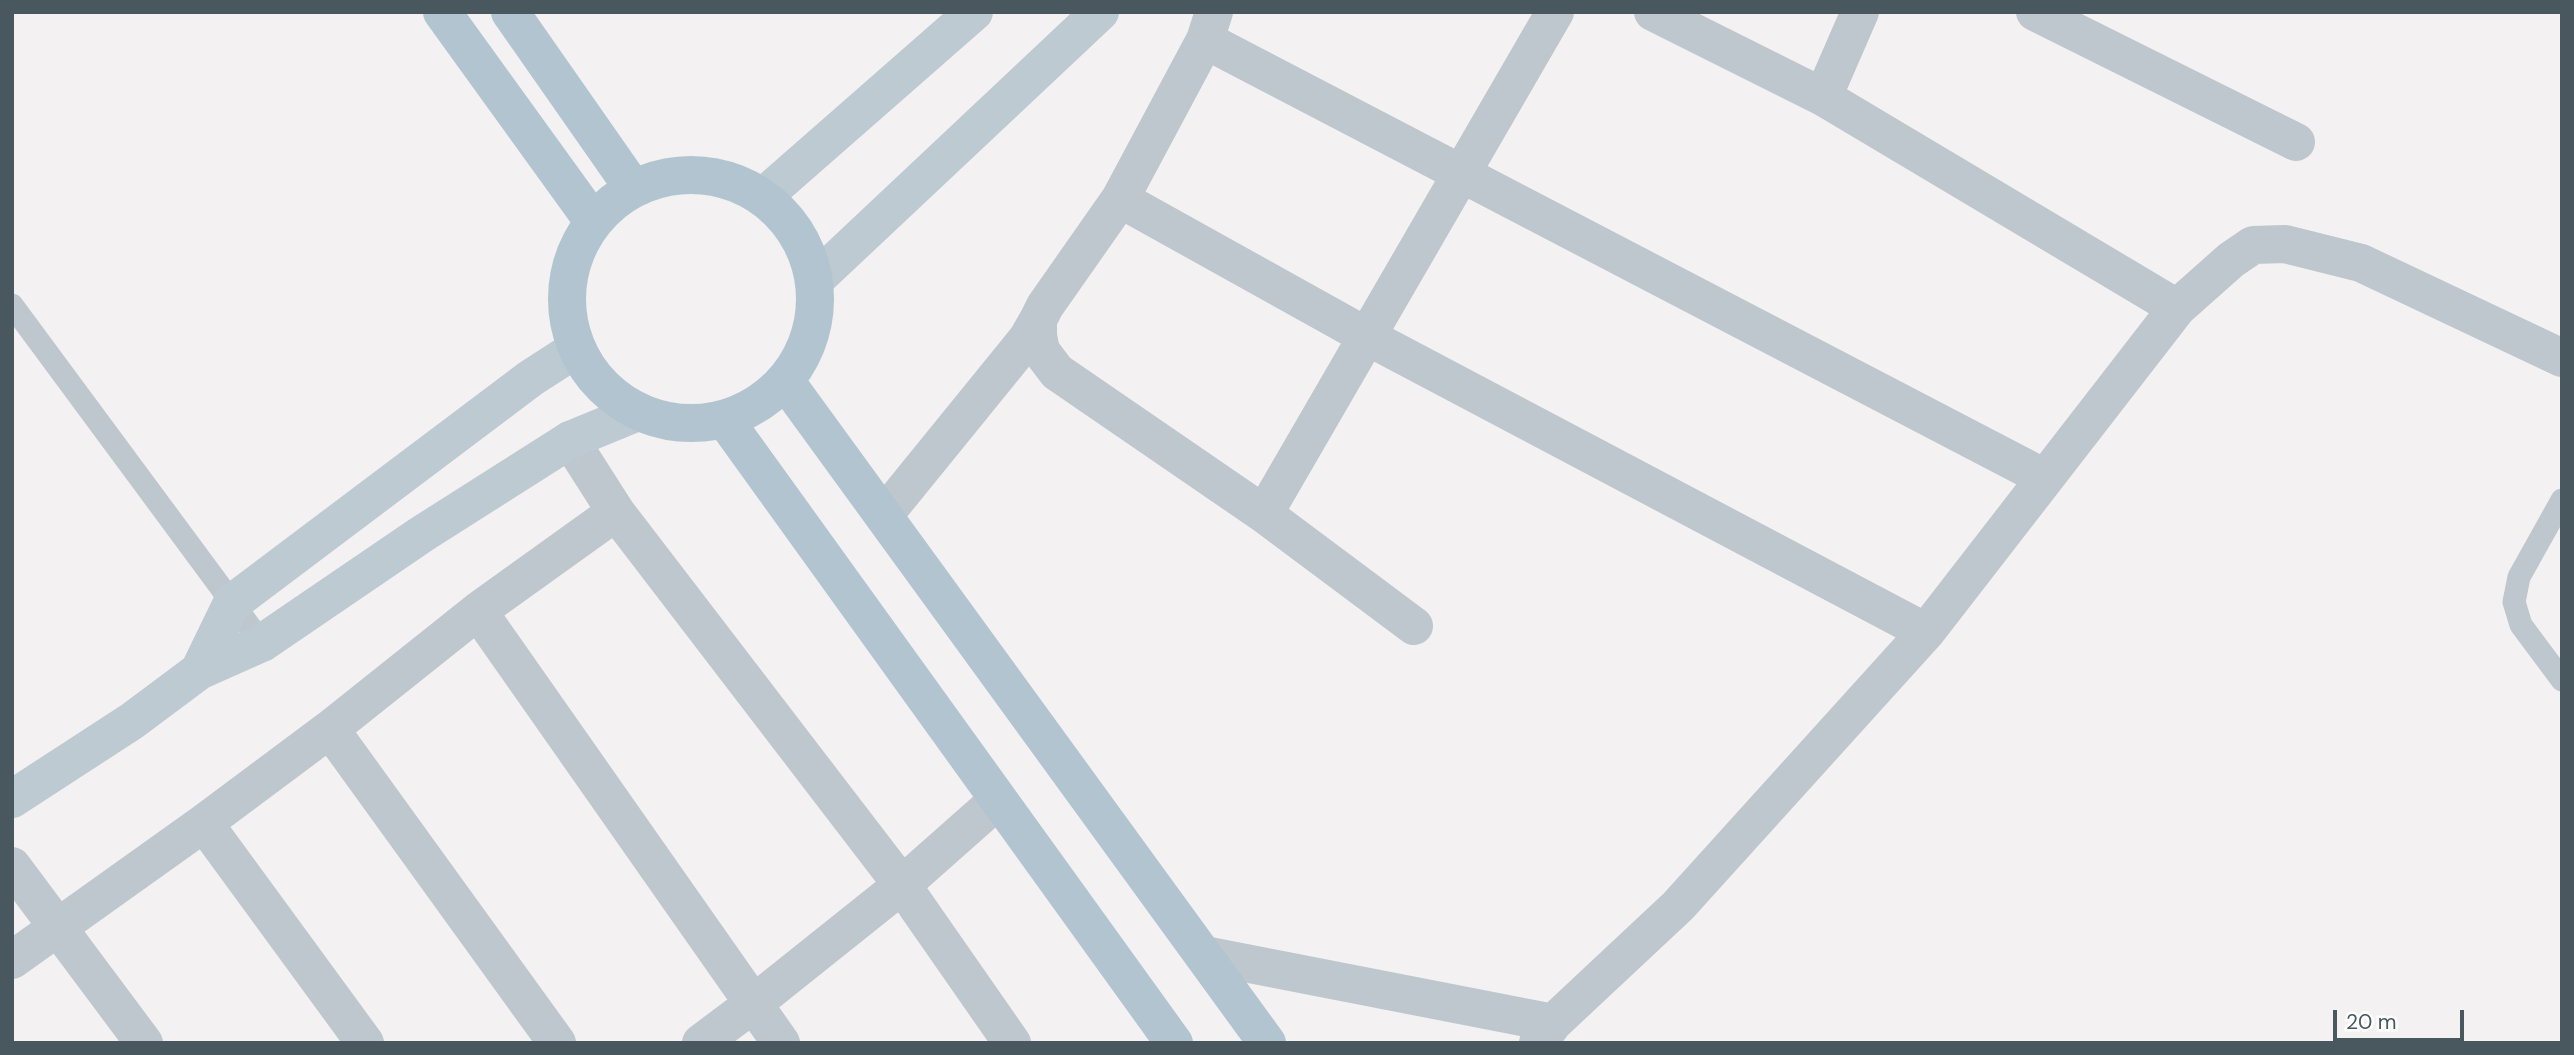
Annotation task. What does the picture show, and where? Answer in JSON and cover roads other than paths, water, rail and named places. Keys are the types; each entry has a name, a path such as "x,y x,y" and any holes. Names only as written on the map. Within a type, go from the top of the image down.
{"main road":[{"path":"442,12 593,221"},
{"path":"510,12 633,188"},
{"path":"764,196 974,12"},
{"path":"816,280 1100,12"},
{"path":"677,174 723,177 764,196 798,233 816,280 812,334 786,382 724,421 681,424 638,412 602,386 576,349 566,305 573,261 593,221 633,188 677,174"},
{"path":"200,671 232,603 531,378 576,349"},
{"path":"786,382 1267,1043"},
{"path":"12,799 132,721 200,671 262,643 422,534 570,440 638,412"},
{"path":"724,421 1174,1043"}],"street":[{"path":"1264,514 1555,12"},
{"path":"1653,12 1823,97 2176,308"},
{"path":"1823,97 1860,12"},
{"path":"2035,12 2296,142"},
{"path":"884,515 1027,339 1045,306 1120,199 1210,26 1462,175 2045,478"},
{"path":"1120,199 1368,337 1926,632"},
{"path":"1204,955 1550,1036 1678,905 1926,632 2176,308 2231,260 2253,246 2284,244 2361,262 2562,358"},
{"path":"1038,320 1041,351 1058,372 1264,514 1414,626"},
{"path":"570,440 616,512 902,885 1012,1043"},
{"path":"12,960 204,823 330,729 478,611 616,512"},
{"path":"478,611 781,1043"},
{"path":"330,729 557,1043"},
{"path":"701,1043 902,885 998,800"},
{"path":"204,823 365,1043"},
{"path":"12,866 144,1043"}],"lane":[{"path":"12,304 262,643"},
{"path":"2562,500 2519,577 2514,601 2521,625 2562,680"}]}
